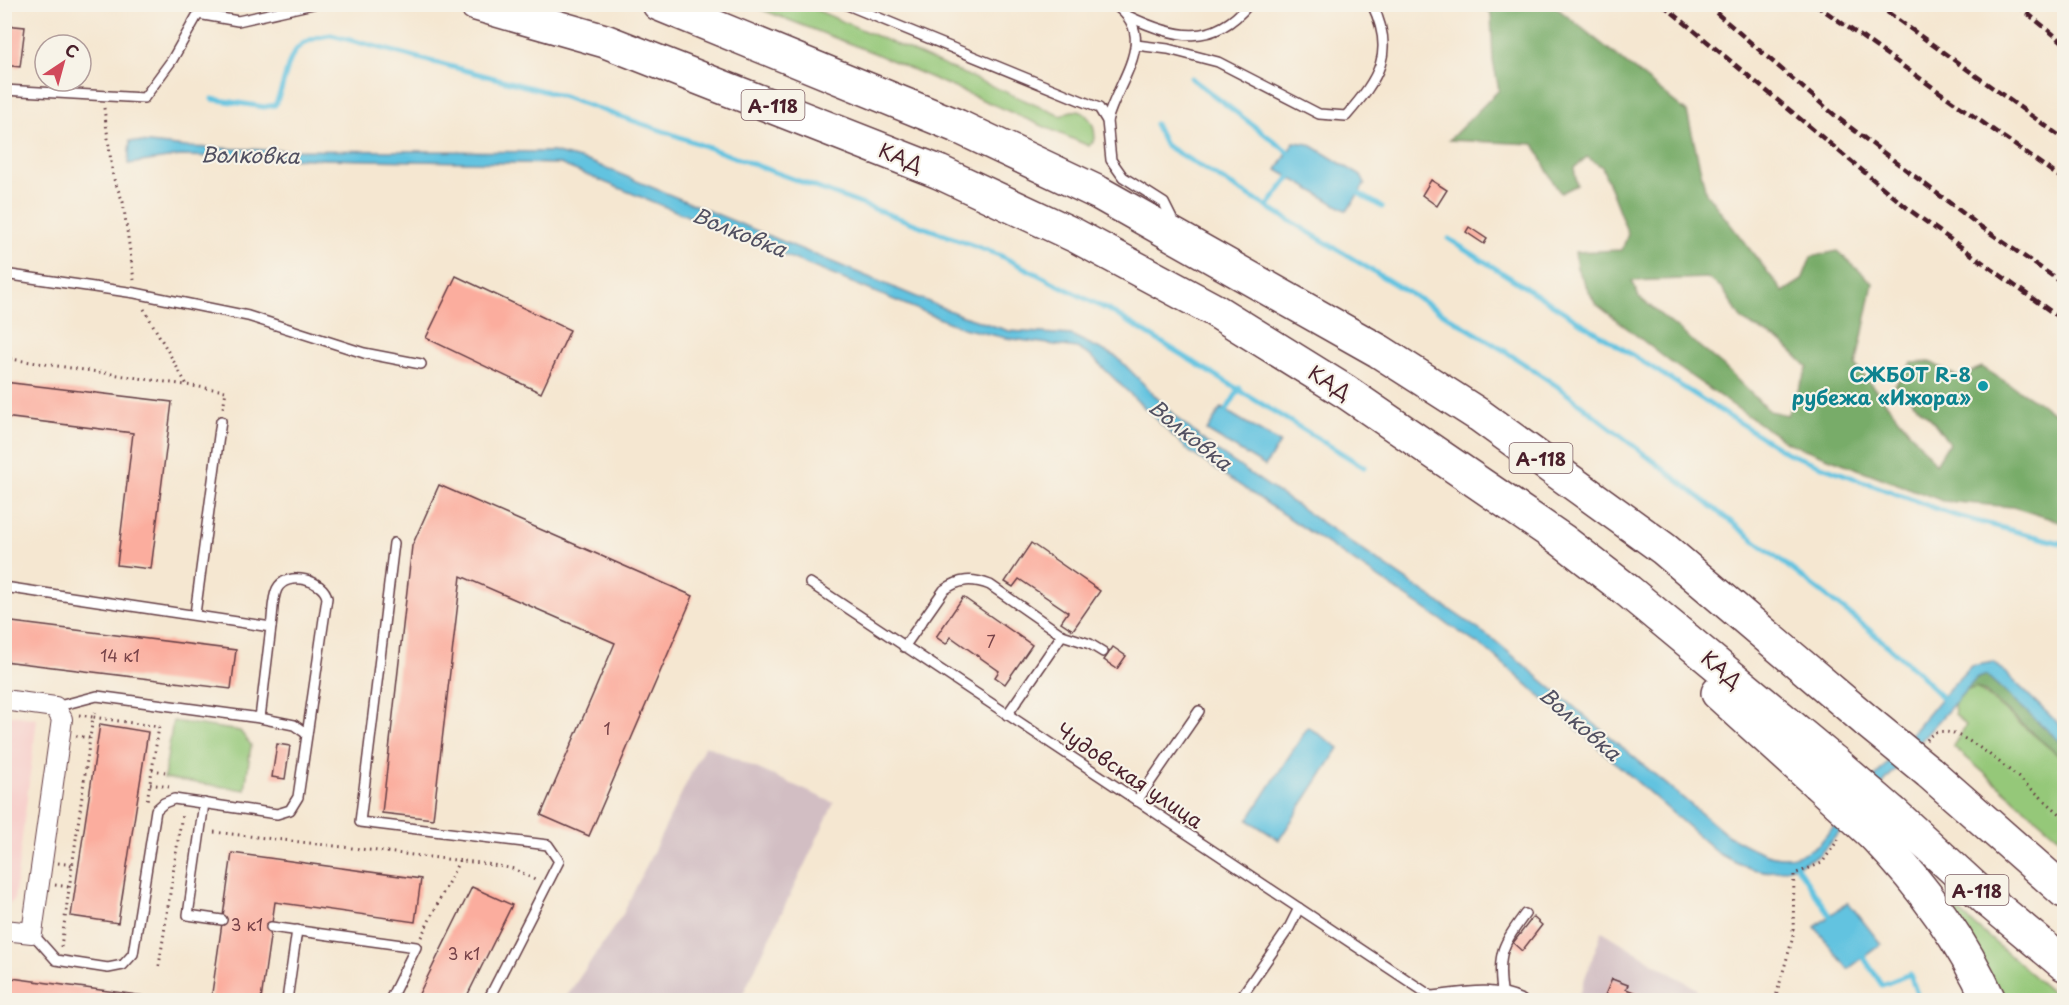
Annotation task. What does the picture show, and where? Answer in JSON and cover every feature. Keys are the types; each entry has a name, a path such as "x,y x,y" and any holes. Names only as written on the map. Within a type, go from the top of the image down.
{"highway":[{"name":"КАД","path":"476,4 605,40 939,172 1076,236 1214,310 1356,398 1562,540 1685,638 1825,773 1884,824 1991,903 2064,963"},
{"name":"А-118","path":"659,4 957,126 1099,193 1183,238 1379,351 1489,422 1664,549 1929,772 2064,891"},
{"path":"1884,824 1975,969 1989,1000"}],"street":[{"path":"4,700 55,707 62,719 32,933 4,930"}],"lane":[{"path":"4,90 144,98 172,60 198,14 238,21 313,4"},
{"path":"845,4 1100,108 1107,121"},
{"path":"1113,4 1128,16 1155,29 1181,35 1220,31 1249,4"},
{"path":"1136,45 1168,49 1218,62 1319,114 1346,116 1370,88 1384,54 1382,25 1372,4"},
{"path":"1128,16 1137,35 1136,45 1133,58 1112,101 1107,121 1111,160 1123,177 1164,203 1183,238"},
{"path":"4,274 135,293 248,316 364,353 422,364"},
{"path":"195,614 221,421"},
{"path":"394,543 360,822 548,845 559,861 488,1000"},
{"path":"32,933 56,960 108,968 123,965 133,954 156,810 164,803 174,799 277,814 290,810 298,797 327,598 324,587 318,583 293,579 281,584 276,590 260,718"},
{"path":"904,647 944,590 964,580 979,580 990,585 1062,635 1090,644 1103,652"},
{"name":"Чудовская улица","path":"810,583 1431,996 1466,991 1502,991"},
{"path":"4,587 272,627"},
{"path":"1007,715 1062,635"},
{"path":"55,707 97,696 260,718 294,725 306,734"},
{"path":"1137,801 1199,711"},
{"path":"204,803 188,915 222,920"},
{"path":"1239,1000 1289,928 1299,908"},
{"path":"1522,1000 1502,991 1501,961 1503,944 1525,914"},
{"path":"272,927 416,947 390,1000"},
{"path":"287,1000 297,930"}],"path":[{"path":"103,97 113,177 123,202 135,293 187,385"},
{"path":"4,358 226,391 221,421"},
{"path":"66,954 61,949 93,717 98,706"},
{"path":"93,717 159,727 146,808"},
{"path":"1931,734 1944,731 1954,733 1975,745 2064,818"},
{"path":"59,734 90,738"},
{"path":"152,770 165,771"},
{"path":"74,782 84,783"},
{"path":"150,784 170,787"},
{"path":"159,966 182,814"},
{"path":"68,822 78,824"},
{"path":"200,830 515,869 546,887"},
{"path":"1775,1000 1793,937 1794,874 1822,862 1834,845"},
{"path":"416,947 459,861"},
{"path":"53,863 73,865"},
{"path":"50,885 70,887"}],"shaded area":[{"path":"5,714 37,719 14,901 5,906"},
{"path":"705,745 834,803 740,1000 564,1000 623,914"},
{"path":"1602,931 1697,989 1692,1000 1577,1000"}],"green space":[{"path":"750,5 805,5 1061,116 1068,112 1081,112 1090,119 1095,139 1089,146 874,53"},
{"path":"1481,5 1553,5 1687,112 1706,193 1783,292 1802,280 1811,257 1837,251 1873,283 1856,366 1936,464 1949,443 1933,421 1895,385 1912,363 1930,362 1958,377 1982,367 2064,419 2064,523 2013,507 1943,501 1786,442 1669,361 1595,303 1577,268 1575,252 1622,250 1628,234 1602,167 1587,157 1574,168 1577,185 1561,193 1549,175 1534,144 1449,140 1499,90 1493,61 1491,13","holes":["1707,278 1722,288 1742,320 1783,343 1808,367 1787,415 1769,411 1723,366 1639,297 1632,281"]},
{"path":"1986,675 2064,745 2064,760 1985,692 1976,687 1964,691 1976,679"},
{"path":"1976,687 2064,760 2064,842 1953,746 1966,725 1955,714 1954,704 1964,691"},
{"path":"173,721 240,731 251,745 245,790 164,778"},
{"path":"1947,901 2061,1000 1993,1000"}],"water":[{"name":"Волковка","path":"130,141 186,147 270,150 553,152 591,162 960,315 1009,331 1071,335 1117,357 1177,418 1214,449 1494,640 1727,835 1762,853 1785,857 1796,856 1820,843 1947,691 1971,666 1994,662 2064,729 2064,745 1986,675 1976,679 1819,855 1780,870 1758,870 1747,867 1719,854 1491,653 1190,452 1092,357 1077,348 1006,338 963,328 560,164 180,156 128,164"},
{"path":"1294,142 1309,144 1361,176 1365,184 1347,211 1277,170"},
{"path":"1221,408 1280,443 1265,466 1207,431"},
{"path":"1308,727 1339,748 1279,840 1248,820"},
{"path":"1848,902 1881,944 1848,969 1815,927"}],"building":[{"path":"4,25 25,27 20,67 4,65"},
{"path":"1431,180 1447,190 1437,206 1422,195"},
{"path":"1469,227 1487,239 1484,244 1466,232"},
{"path":"456,276 570,330 541,393 426,338"},
{"path":"4,382 172,402 151,569 117,565 133,433 4,417"},
{"path":"439,485 693,596 589,836 541,815 615,643 461,576 433,819 382,813 412,546"},
{"path":"1031,543 1100,591 1073,630 1061,622 1068,612 1019,579 1013,587 1005,582"},
{"path":"963,597 1032,645 1005,684 995,677 999,671 951,637 946,644 936,637"},
{"path":"4,621 236,650 231,689 4,661"},
{"path":"1113,647 1126,656 1117,669 1104,660"},
{"path":"100,724 148,732 118,923 71,916"},
{"path":"277,744 290,746 285,779 272,777"},
{"path":"232,853 421,879 415,922 275,902 261,1000 211,1000"},
{"path":"472,887 512,905 465,1000 416,1000"},
{"path":"1533,917 1542,925 1522,951 1513,943"},
{"path":"4,977 167,999 167,1000 4,1000"},
{"path":"1612,979 1628,985 1626,989 1641,995 1639,1000 1620,1000 1605,995"}],"waterway":[{"path":"212,99 264,107 275,105 291,58 296,50 315,38 331,35 555,94 669,133 999,255 1114,313 1364,467"},
{"path":"1191,78 1292,155"},
{"path":"1155,124 1165,145 1505,351 1557,386 1867,628 1919,673 1945,701"},
{"path":"1267,207 1292,174"},
{"path":"1353,190 1382,207"},
{"path":"1449,239 1787,453 1953,515 2064,544"},
{"path":"1226,411 1240,388"},
{"path":"1794,862 1833,920"},
{"path":"1860,952 1882,985 1910,974 1919,1000"}],"railway":[{"path":"1662,4 1911,211 2064,321"},
{"path":"1706,4 1838,118 1980,226 2064,284"},
{"path":"1815,4 2064,180"},
{"path":"1876,4 2064,139"},
{"path":"2016,4 2064,43"},
{"path":"2062,4 2064,8"}],"place":[{"name":"СЖБОТ R-8 рубежа «Ижора»","path":"1983,386"}]}
